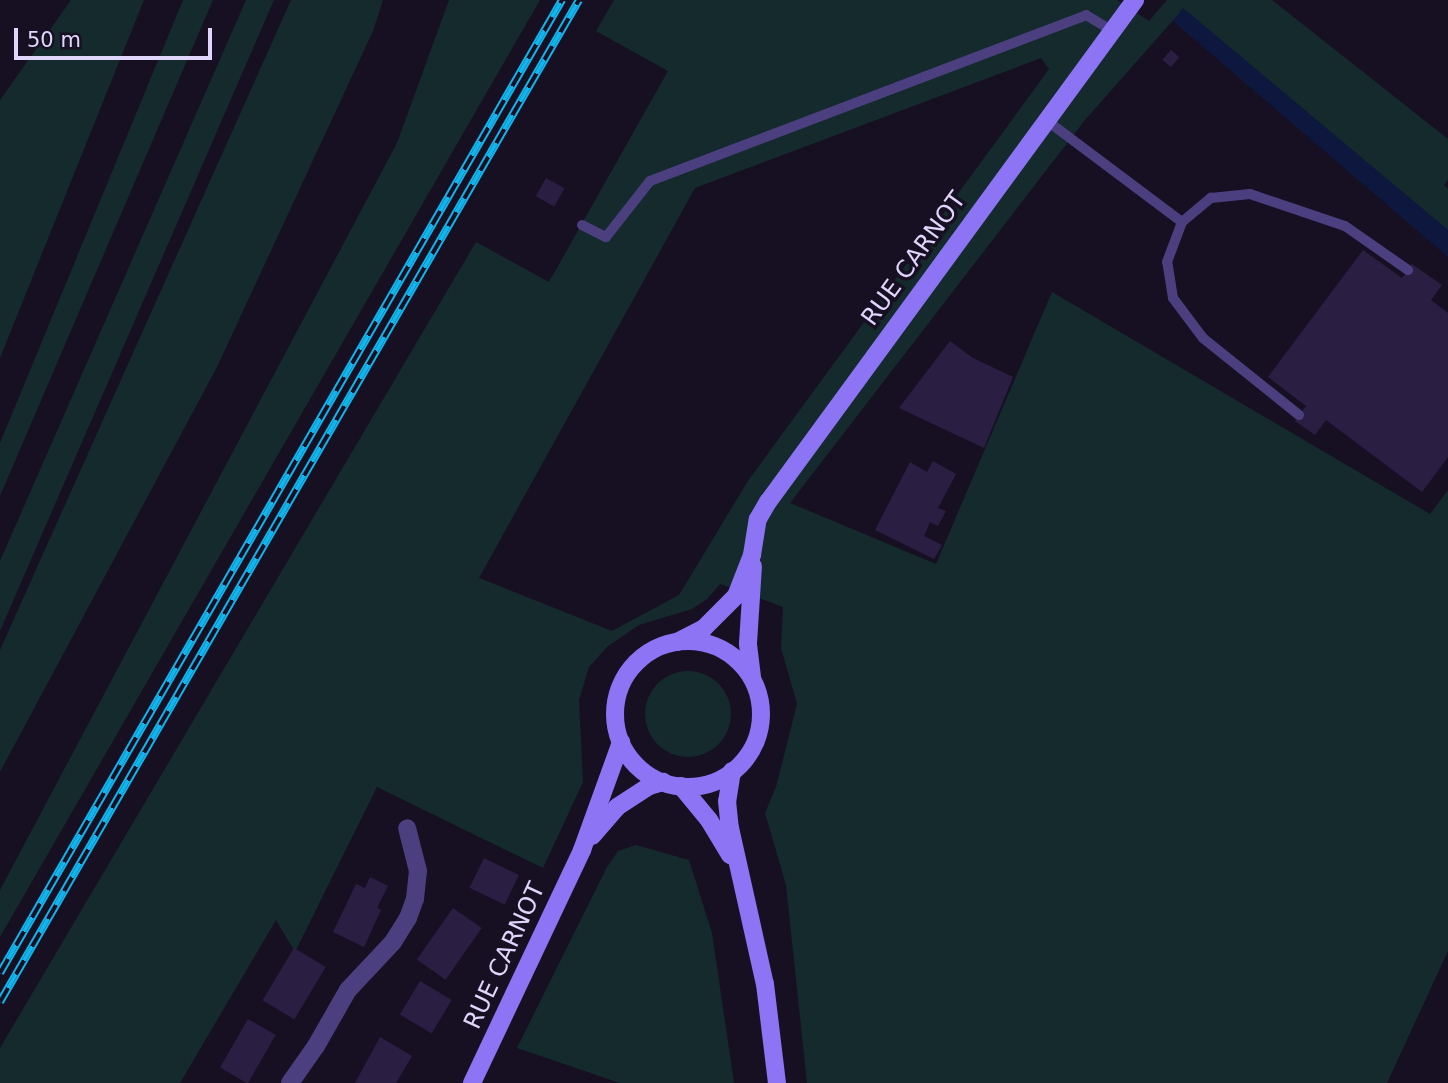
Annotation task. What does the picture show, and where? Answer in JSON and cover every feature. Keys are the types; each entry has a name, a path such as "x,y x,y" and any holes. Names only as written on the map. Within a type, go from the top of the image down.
{"street":[{"name":"RUE CARNOT","path":"677,642 704,628 726,608 742,584 752,555 758,519 768,502 1135,0"},
{"name":"RUE CARNOT","path":"752,555 754,593 748,643 753,681"},
{"path":"672,784 708,783 732,771 751,751 758,735 761,708 753,681 737,660 722,649 705,643 677,642 645,655 623,682 615,716 621,742 635,763 672,784 709,820 739,874"},
{"name":"RUE CARNOT","path":"472,1083 582,850 621,742"},
{"path":"732,771 728,813 739,874 765,984 777,1083"},
{"name":"RUE CARNOT","path":"582,850 617,807 649,786 672,784"},
{"path":"290,1083 316,1046 348,990 393,942 408,918 415,899 418,871 407,828"}],"lane":[{"path":"582,225 606,237 650,181 1086,15 1113,31"},
{"path":"1046,120 1182,222"},
{"path":"1299,415 1203,338 1173,298 1167,262 1182,222 1211,198 1250,194 1345,226 1408,270"}],"green space":[{"path":"71,0 144,0 0,358 0,100"},
{"path":"183,0 213,0 0,496 0,443"},
{"path":"246,0 274,0 0,631 0,561"},
{"path":"291,0 383,0 373,31 217,367 0,772 0,650"},
{"path":"449,0 540,0 0,937 0,890 397,143"},
{"path":"614,0 1117,0 1149,21 1167,0 1272,0 1448,139 1448,180 1444,185 1448,189 1448,230 1183,9 1085,120 790,503 936,564 1052,292 1430,514 1448,490 1448,951 1387,1083 807,1083 786,885 765,813 776,787 797,704 781,648 783,607 720,584 707,599 692,609 639,625 608,646 589,667 579,700 583,782 543,868 377,787 295,952 276,920 180,1083 0,1083 0,1048 476,242 549,282 668,71 596,31","holes":["1041,58 1049,69 748,481 679,595 612,631 479,578 695,188"]},
{"path":"688,671 704,675 718,684 727,698 731,714 727,730 718,744 704,753 688,757 672,753 658,744 649,730 645,714 649,698 658,684 672,675"},
{"path":"636,845 689,860 712,933 734,1083 620,1083 517,1048 607,867 618,851"}],"water":[{"path":"1183,8 1448,230 1448,257 1173,21"}],"building":[{"path":"1171,50 1179,57 1171,67 1162,60"},
{"path":"546,178 564,188 554,207 536,196"},
{"path":"1363,250 1402,278 1412,264 1442,285 1431,300 1448,313 1448,457 1422,492 1326,420 1315,435 1295,421 1306,406 1268,377"},
{"path":"950,341 973,358 1013,377 984,448 899,408"},
{"path":"933,461 956,474 938,508 946,511 938,526 930,522 924,536 942,545 934,559 875,530 910,462 927,472"},
{"path":"484,858 519,875 505,905 470,888"},
{"path":"370,877 388,886 377,908 381,910 364,947 333,932 356,884 365,888"},
{"path":"453,908 482,928 446,980 417,960"},
{"path":"294,948 326,967 294,1019 263,1000"},
{"path":"420,981 452,1000 432,1033 400,1014"},
{"path":"248,1019 276,1035 248,1083 220,1067"},
{"path":"380,1037 412,1056 396,1083 355,1083"}],"railway":[{"path":"0,973 562,0"},
{"path":"0,1002 579,0"}]}
